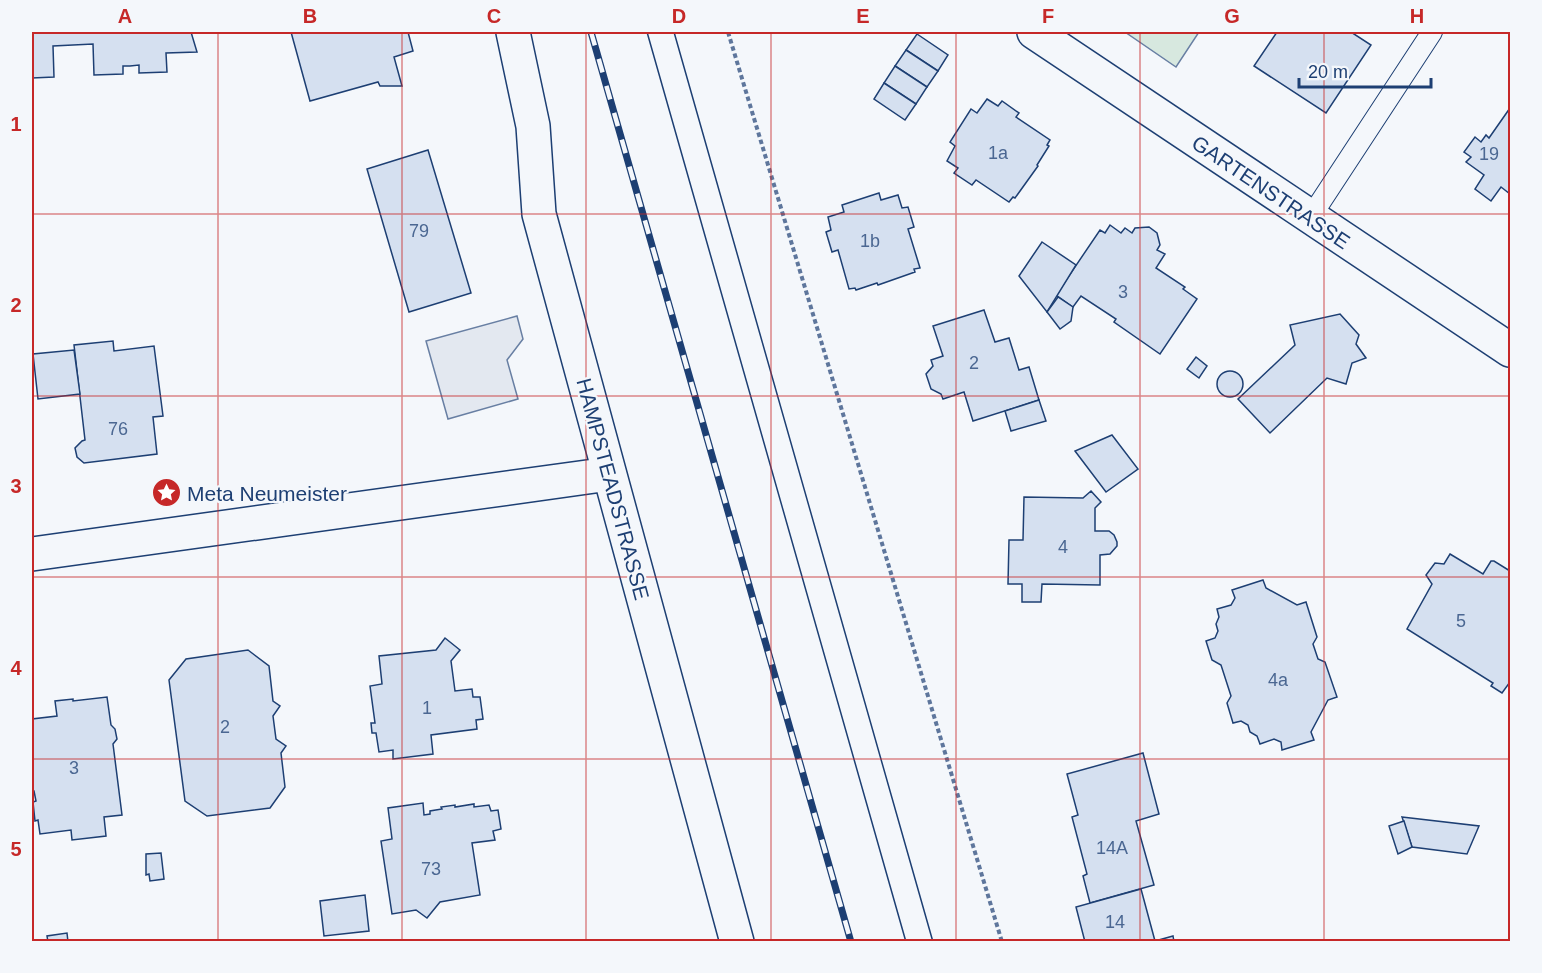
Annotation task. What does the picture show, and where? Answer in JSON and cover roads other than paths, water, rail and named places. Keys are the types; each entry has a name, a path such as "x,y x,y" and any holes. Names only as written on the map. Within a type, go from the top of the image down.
{"street":[{"name":"HAMPSTEADSTRASSE","path":"513,32 533,126 539,214 737,942"},
{"name":"GARTENSTRASSE","path":"1034,32 1510,350"},
{"path":"32,554 609,474"}],"lane":[{"path":"1310,218 1432,32"}],"tram line":[{"path":"647,32 906,942"},
{"path":"674,32 933,942"}],"railway":[{"path":"591,32 851,942"}],"place":[{"name":"Meta Neumeister","path":"166,493"}]}
